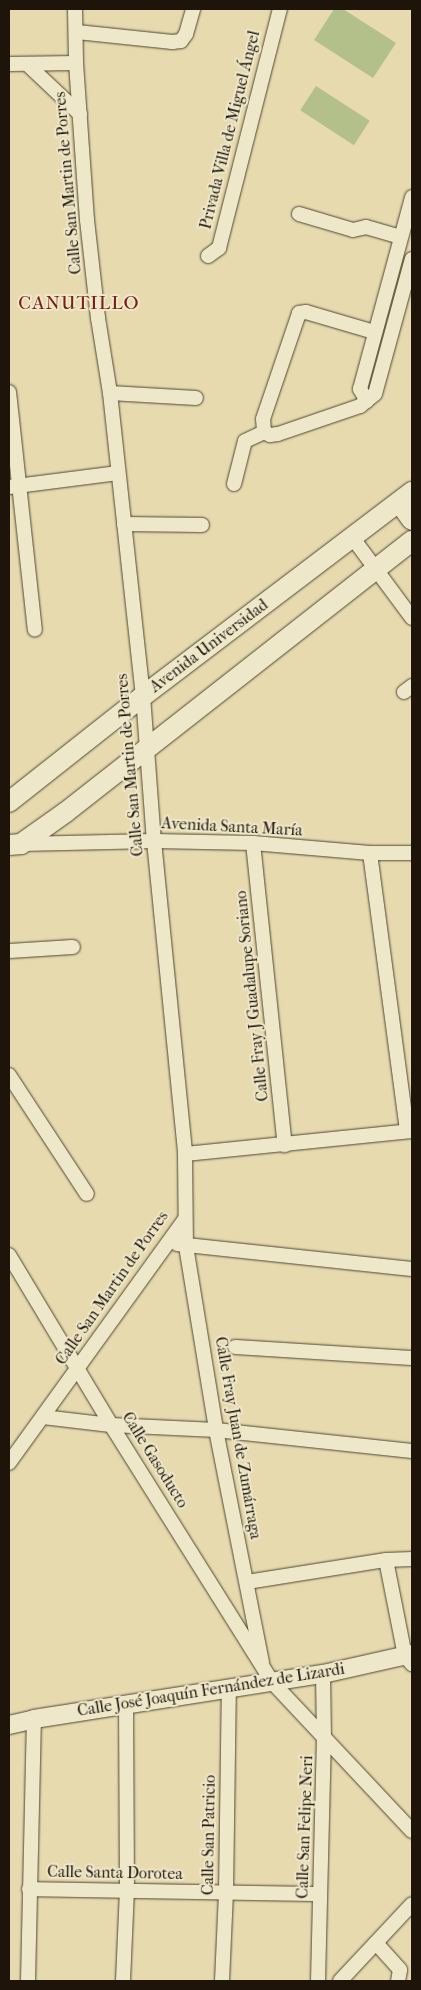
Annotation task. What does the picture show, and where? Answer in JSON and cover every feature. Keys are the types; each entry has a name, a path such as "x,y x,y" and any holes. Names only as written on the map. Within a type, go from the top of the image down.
{"main road":[{"path":"406,497 412,520"},
{"name":"Avenida Universidad","path":"9,802 143,696 406,497"},
{"path":"15,844 148,750 412,541"}],"street":[{"name":"Calle San Martin de Porres","path":"9,1463 184,1220 185,1154 154,841 143,696 110,393 98,318 90,240 76,63 77,32 75,9"},
{"path":"77,32 172,42 181,41 186,34 193,9"},
{"name":"Privada Villa de Miguel Ángel","path":"208,256 218,248 280,9"},
{"path":"9,64 76,63"},
{"path":"27,64 80,114"},
{"path":"367,401 360,389 412,197"},
{"path":"299,214 353,230 366,227 402,236"},
{"path":"264,432 270,435 278,434 360,406 375,394 412,259"},
{"path":"264,432 262,419 299,312 306,312 374,332"},
{"path":"9,392 14,487 35,630"},
{"path":"110,393 196,398"},
{"path":"234,484 246,441 264,432"},
{"path":"14,487 118,473"},
{"path":"124,524 202,525"},
{"path":"352,538 412,618"},
{"name":"Avenida Santa María","path":"15,844 154,841 253,843 370,852 412,853"},
{"name":"Calle Fray J Guadalupe Soriano","path":"253,843 285,1145"},
{"path":"185,1154 410,1131 370,852"},
{"path":"9,951 73,947"},
{"path":"9,1075 87,1194"},
{"name":"Calle Fray Juan de Zumárraga","path":"184,1220 186,1246 216,1430 262,1662"},
{"path":"168,1243 412,1268"},
{"name":"Calle Gasoducto","path":"9,1255 78,1367 111,1425 262,1662 273,1683 412,1831"},
{"path":"235,1347 412,1358"},
{"path":"43,1417 111,1425 216,1430 412,1451"},
{"path":"247,1582 386,1560 412,1559"},
{"path":"386,1560 410,1658"},
{"name":"Calle José Joaquín Fernández de Lizardi","path":"9,1725 34,1719 273,1683 410,1658"},
{"name":"Calle San Felipe Neri","path":"318,1981 324,1738 323,1674"},
{"name":"Calle San Patricio","path":"222,1981 226,1893 229,1690"},
{"path":"123,1981 126,1891 126,1705"},
{"path":"28,1981 34,1719"},
{"name":"Calle Santa Dorotea","path":"29,1889 320,1894"},
{"path":"340,1981 412,1904"},
{"path":"376,1943 400,1970 398,1981"}],"green space":[{"path":"334,9 343,9 396,43 373,78 314,40"},
{"path":"316,86 370,121 354,145 300,110"}],"district":[{"name":"CANUTILLO","path":"79,304"}]}
